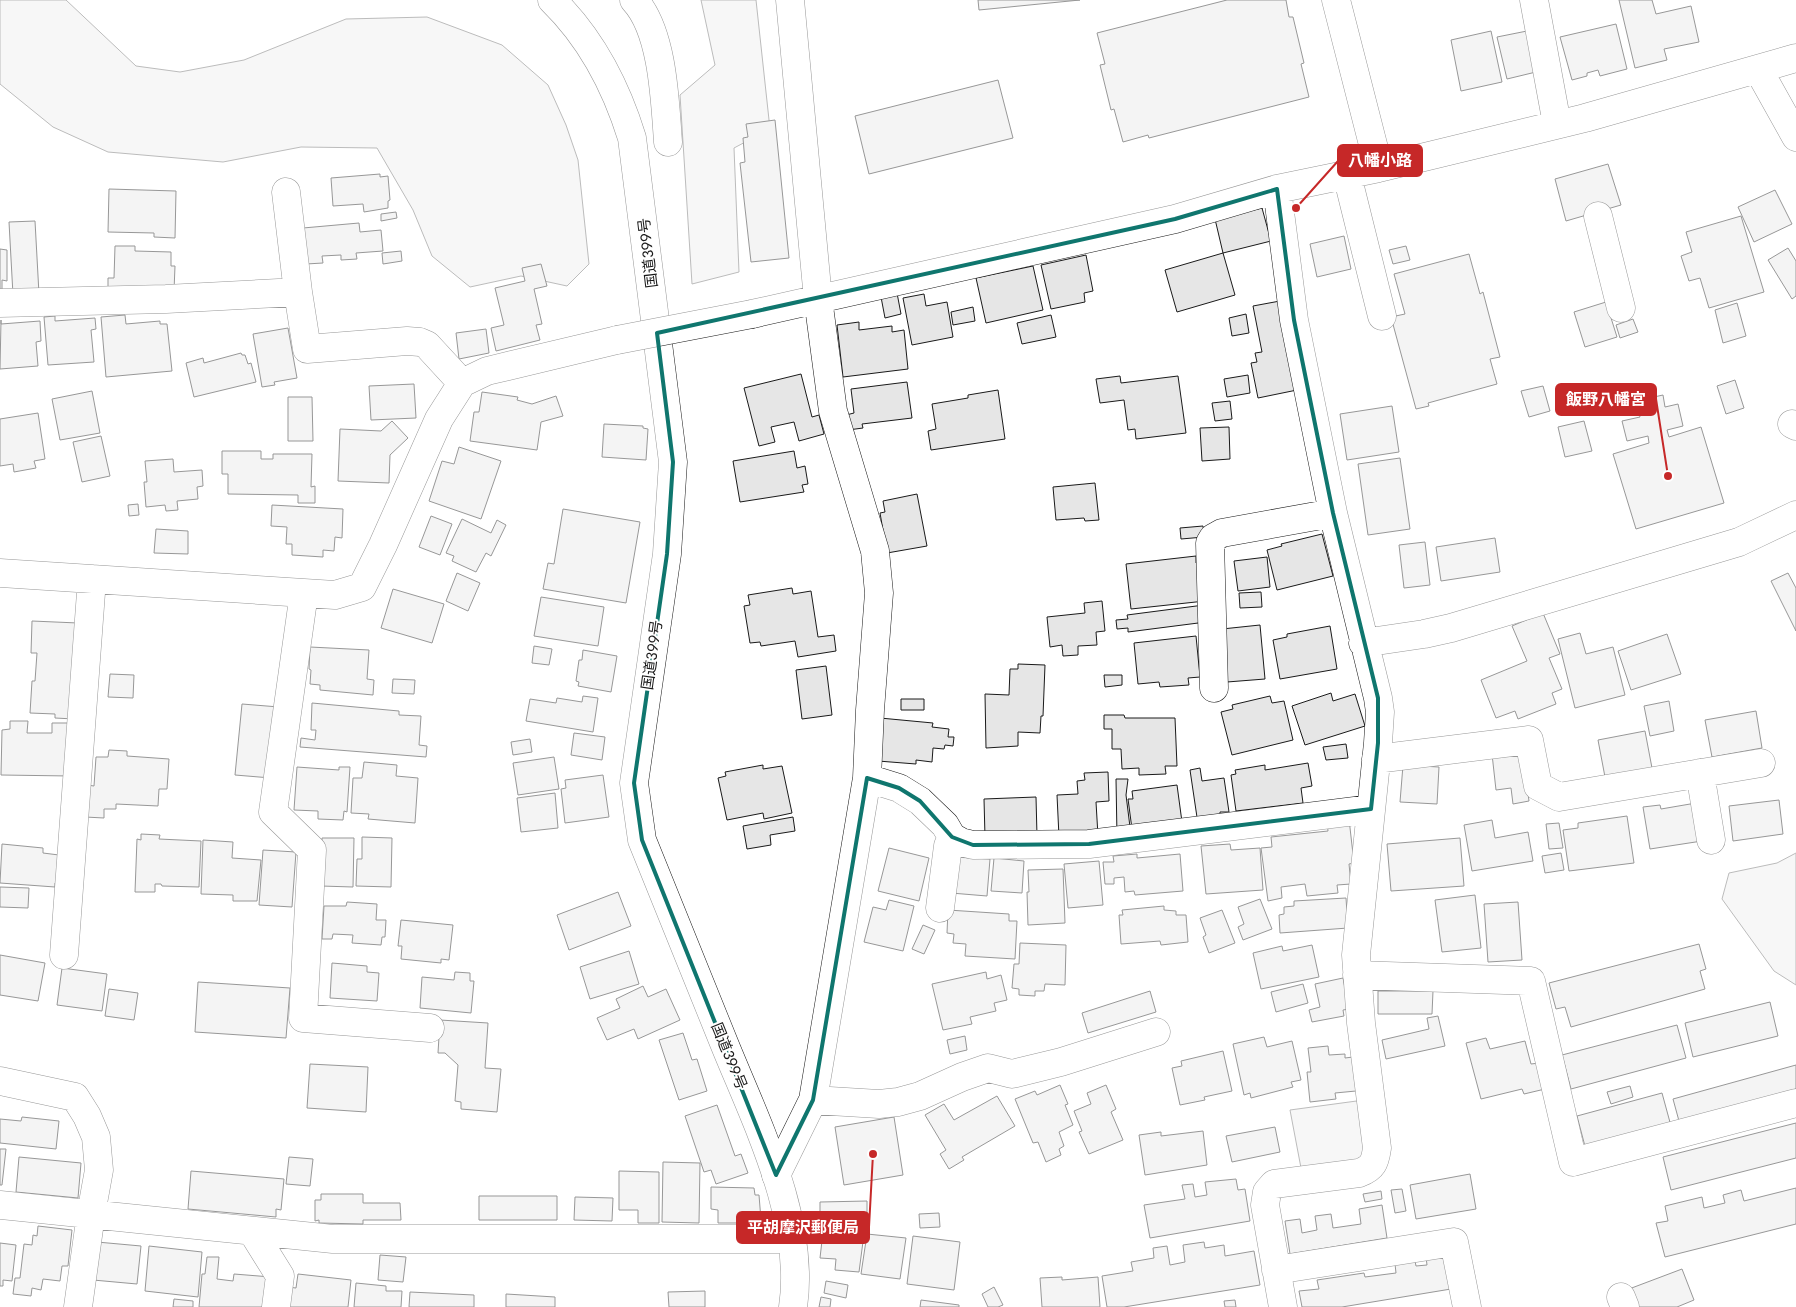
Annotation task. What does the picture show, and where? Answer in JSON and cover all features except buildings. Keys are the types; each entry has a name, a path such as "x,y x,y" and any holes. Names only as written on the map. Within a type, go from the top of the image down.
{"main road":[{"name":"国道399号","path":"552,0 588,43 608,75 622,107 632,138 673,462 667,554 634,784 642,840 776,1175 793,1239 796,1288 793,1307"},
{"path":"634,0 641,8 656,45 664,93 668,142"},
{"path":"776,1175 813,1100 867,778 879,593 875,551 833,412 818,298 790,0"},
{"path":"1336,0 1379,168"},
{"path":"1534,0 1558,124"},
{"path":"0,573 335,595 362,587 383,545 439,419 462,383 487,371 618,340 752,314 1175,219 1277,189 1379,168 1585,118 1796,58"},
{"path":"1758,69 1796,137"},
{"path":"1347,175 1382,316"},
{"path":"1277,189 1294,320 1333,513 1380,712 1356,955 1360,1024 1377,1148 1375,1162 1368,1170 1359,1174 1274,1184 1267,1192 1265,1205 1283,1307"},
{"path":"286,192 307,349 407,341 420,342 428,345 462,383"},
{"path":"1598,216 1621,308"},
{"path":"0,303 166,299 298,292"},
{"path":"1214,688 1210,543 1213,538 1222,533 1333,513"},
{"path":"1364,643 1451,628 1739,542 1796,515"},
{"path":"64,955 92,579"},
{"path":"304,593 274,812 312,850 302,1018 430,1028"},
{"path":"1376,759 1529,740 1538,786 1559,797 1761,763"},
{"path":"1700,774 1711,840"},
{"path":"867,778 899,788 920,801 945,825 952,837 973,845 1090,844 1370,809"},
{"path":"940,908 948,846 952,837"},
{"path":"1357,976 1531,981 1573,1162 1796,1103"},
{"path":"813,1100 880,1104 898,1102 920,1096 962,1077 988,1068 1012,1074 1062,1062 1156,1032"},
{"path":"0,1081 75,1097 87,1116 96,1137 99,1170 90,1214 78,1307"},
{"path":"0,1205 332,1239 793,1239"},
{"path":"252,1231 280,1276 276,1307"},
{"path":"1276,1270 1454,1242 1463,1306"}],"highlighted area":[{"path":"1277,189 1294,320 1333,513 1378,698 1378,743 1371,809 1089,844 973,845 952,837 920,801 899,788 867,778 813,1100 776,1175 642,840 634,783 667,554 673,462 657,333 1175,219"}],"shaded area":[{"path":"0,0 66,0 136,66 180,72 244,60 346,19 427,17 502,45 548,85 566,125 578,160 589,264 567,286 521,276 470,287 432,256 413,210 377,148 301,147 223,162 108,152 53,127 0,84"},
{"path":"701,0 756,0 770,129 734,148 739,272 692,284 680,95 715,65"},
{"path":"1796,853 1796,985 1774,971 1722,899 1729,873 1777,863"},
{"path":"1364,1100 1371,1141 1359,1160 1301,1168 1290,1110"}],"place":[{"name":"八幡小路","path":"1296,208"},
{"name":"飯野八幡宮","path":"1668,476"},
{"name":"平胡摩沢郵便局","path":"873,1154"}]}
